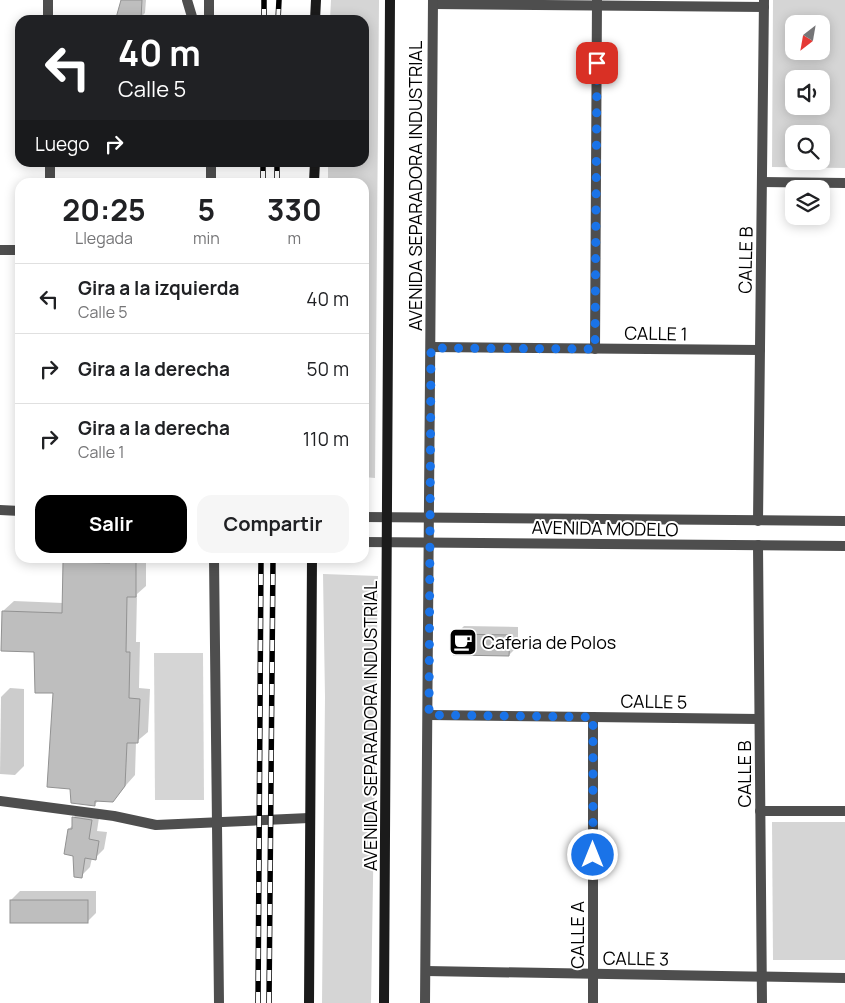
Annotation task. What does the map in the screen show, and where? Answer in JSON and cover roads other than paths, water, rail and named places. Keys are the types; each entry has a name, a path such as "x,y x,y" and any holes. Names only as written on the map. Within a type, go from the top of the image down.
{"main road":[{"path":"315,15 316,0"},
{"name":"AVENIDA SEPARADORA INDUSTRIAL","path":"384,1003 390,0"},
{"path":"309,1003 312,563"}],"street":[{"path":"48,0 48,15"},
{"path":"187,0 192,15"},
{"path":"209,0 209,15"},
{"path":"433,2 764,4"},
{"name":"AVENIDA SEPARADORA INDUSTRIAL","path":"426,1003 433,2"},
{"path":"595,349 597,3"},
{"name":"CALLE B","path":"758,520 764,4"},
{"path":"762,182 845,183"},
{"path":"0,250 15,250"},
{"name":"CALLE 1","path":"431,348 760,350"},
{"path":"0,510 15,511"},
{"name":"AVENIDA MODELO","path":"369,517 845,521"},
{"name":"AVENIDA MODELO","path":"369,542 845,546"},
{"name":"CALLE B","path":"758,545 762,1003"},
{"path":"214,563 219,1003"},
{"name":"CALLE 5","path":"429,715 759,719"},
{"name":"CALLE A","path":"593,717 593,1003"},
{"path":"0,801 156,825 309,818"},
{"path":"760,811 845,811"},
{"name":"CALLE 3","path":"426,970 845,978"}],"railway":[{"path":"264,0 264,15"},
{"path":"278,15 279,0"},
{"path":"263,167 263,178"},
{"path":"277,167 277,178"},
{"path":"258,1003 261,563"},
{"path":"269,1003 273,563"}],"place":[{"name":"Caferia de Polos","path":"463,642"}]}
